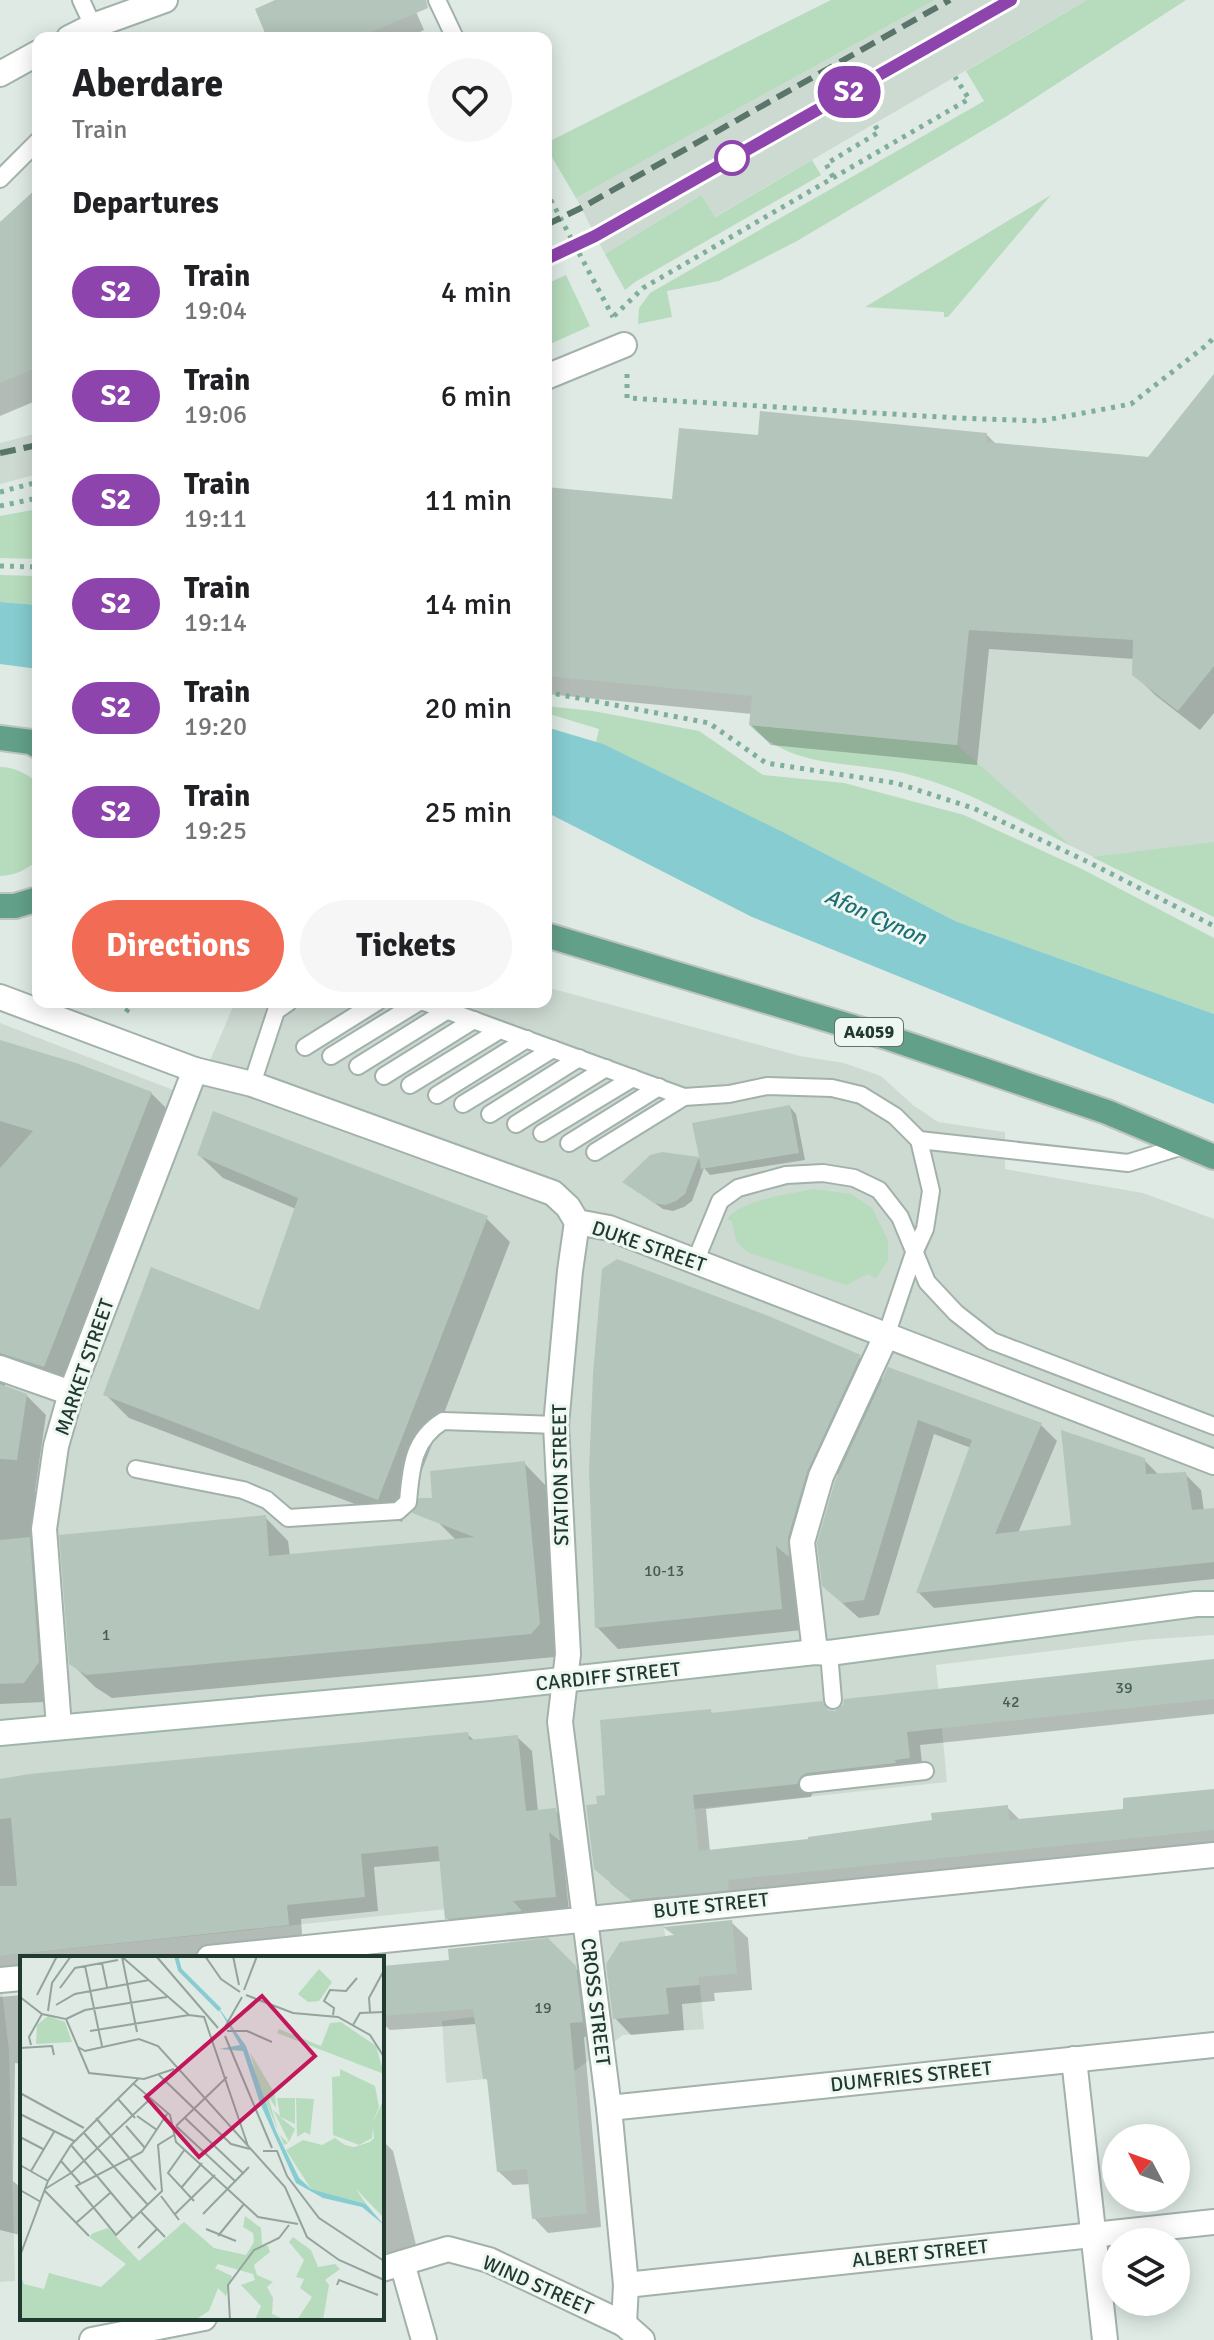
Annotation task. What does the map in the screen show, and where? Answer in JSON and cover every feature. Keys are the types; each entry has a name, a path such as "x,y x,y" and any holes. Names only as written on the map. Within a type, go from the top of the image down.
{"main road":[{"path":"0,738 32,743"},
{"path":"0,906 32,901"},
{"name":"A4059","path":"552,937 886,1037 1107,1112 1214,1157"}],"street":[{"path":"81,32 165,0"},
{"path":"0,74 32,59"},
{"path":"552,374 620,335"},
{"name":"DUKE STREET","path":"0,997 195,1070 252,1084 553,1193 568,1207 577,1222 609,1228 1214,1462"},
{"name":"MARKET STREET","path":"59,1727 44,1529 56,1446 71,1393 195,1070"},
{"name":"STATION STREET","path":"565,1680 568,1654 556,1425 577,1222"},
{"path":"822,1653 802,1542 821,1476 886,1336"},
{"path":"0,1368 71,1393"},
{"name":"CARDIFF STREET","path":"0,1733 822,1653 1214,1604"},
{"name":"CROSS STREET","path":"565,1680 560,1722 609,2108 633,2332"},
{"name":"BUTE STREET","path":"228,1956 1214,1855"},
{"path":"0,1980 20,1978"},
{"name":"DUMFRIES STREET","path":"609,2108 1214,2045"},
{"path":"1074,2059 1105,2340"},
{"name":"ALBERT STREET","path":"626,2285 1214,2222"},
{"name":"WIND STREET","path":"392,2266 448,2249 475,2256 489,2260 633,2332"},
{"path":"392,2266 424,2340"},
{"path":"92,2340 194,2320"}],"lane":[{"path":"81,0 93,26"},
{"path":"437,0 452,32"},
{"path":"0,179 32,147"},
{"path":"252,1084 276,1011 280,1008"},
{"path":"305,1047 367,1008"},
{"path":"331,1056 412,1008"},
{"path":"442,1008 684,1097 729,1094 767,1086 832,1088 861,1095 895,1116 919,1140 931,1191 925,1229 886,1336"},
{"path":"358,1066 448,1010"},
{"path":"384,1076 474,1020"},
{"path":"410,1085 500,1030"},
{"path":"437,1095 527,1039"},
{"path":"463,1104 553,1049"},
{"path":"490,1114 579,1058"},
{"path":"516,1124 606,1068"},
{"path":"542,1133 633,1078"},
{"path":"569,1143 659,1087"},
{"path":"595,1152 684,1097"},
{"path":"919,1140 1128,1163 1186,1145"},
{"path":"695,1262 720,1201 738,1188 786,1175 823,1173 854,1178 879,1190 900,1217 927,1282 956,1313 992,1341 1214,1426"},
{"path":"136,1469 243,1490 267,1500 288,1518 398,1511 408,1502 410,1465 420,1441 443,1421 556,1425"},
{"path":"822,1653 833,1700"},
{"path":"808,1784 841,1773 925,1771"}],"path":[{"path":"613,317 643,288 969,99 955,77"},
{"path":"833,177 826,164 879,132 874,124"},
{"path":"552,202 620,335"},
{"path":"627,398 1041,421 1131,404 1214,337"},
{"path":"0,492 32,484"},
{"path":"0,506 32,499"},
{"path":"0,566 32,567"},
{"path":"552,693 709,723 766,763 896,783 973,808 1214,926"}],"shaded area":[{"path":"935,0 1087,0 714,217 701,195 605,254 576,198"},
{"path":"1214,374 1214,917 981,801 957,745 981,504 1035,447 1148,457"},
{"path":"32,435 32,476 0,484 0,443"},
{"path":"552,989 800,1056 844,1063 881,1076 913,1105 938,1122 1005,1132 1005,1169 1143,1193 1214,1219 1214,1635 1141,1640 936,1665 947,1782 694,1809 649,1791 665,1936 695,1934 704,2029 623,2035 576,2070 446,2083 442,2021 518,2011 505,1903 0,1956 0,1023 194,1098 232,1008 552,1008"},
{"path":"0,1974 9,2051 15,2281 0,2282"}],"green space":[{"path":"831,0 935,0 576,198 552,157 552,140"},
{"path":"1087,0 1186,0 1007,116 797,241 719,281 667,291 672,317 638,324 639,308 650,293 984,101 966,71"},
{"path":"812,160 821,175 625,290 605,254 701,195 715,217"},
{"path":"1051,195 948,317 944,317 944,312 865,307"},
{"path":"566,275 590,326 552,343 552,281"},
{"path":"32,510 32,559 0,558 0,516"},
{"path":"0,575 32,576 32,605 0,602"},
{"path":"552,707 593,711 699,731 763,775 844,783 964,815 1082,869 1214,938 1214,1014 955,921 783,832 596,742 599,729 552,715"},
{"path":"749,725 957,745 1071,846 947,787 903,773 803,757 784,750"},
{"path":"0,767 11,768 32,778 32,865 0,876"},
{"path":"1214,842 1214,917 1092,857"},
{"path":"814,1189 851,1194 872,1208 888,1240 888,1260 876,1279 868,1274 846,1285 747,1252 736,1241 732,1221 727,1219 734,1212 767,1198"}],"water":[{"path":"0,602 32,605 32,668 0,664"},
{"name":"Afon Cynon","path":"552,729 603,744 955,921 1214,1014 1214,1104 752,917 552,815"}],"building":[{"path":"275,0 426,0 428,8 372,32 265,32 255,9"},
{"path":"32,193 32,370 0,383 0,222"},
{"path":"1214,374 1214,666 1178,711 1132,675 1133,640 969,630 957,745 749,725 752,696 552,677 552,488 672,499 679,428 758,435 760,411 987,433 986,442 1148,457"},
{"path":"0,1040 76,1063 152,1092 44,1367 0,1353 0,1168 33,1131 0,1121"},
{"path":"790,1105 799,1153 701,1169 692,1123"},
{"path":"213,1111 488,1216 378,1500 103,1395 151,1267 259,1310 298,1198 197,1155"},
{"path":"662,1152 699,1157 685,1194 665,1205 654,1203 622,1182 650,1155"},
{"path":"617,1259 766,1315 861,1355 807,1472 788,1538 789,1557 776,1546 782,1609 595,1628 589,1471 593,1374 602,1269"},
{"path":"888,1367 1042,1423 995,1534 1071,1525 1061,1430 1145,1458 1146,1474 1186,1472 1192,1510 1214,1508 1214,1562 916,1593 972,1440 918,1420 864,1600 842,1603 822,1586 817,1543 835,1481"},
{"path":"0,1384 27,1394 17,1460 0,1459"},
{"path":"525,1461 540,1624 531,1634 86,1675 69,1664 59,1535 266,1515 269,1556 474,1537 412,1513 419,1498 432,1498 430,1471"},
{"path":"30,1537 39,1662 24,1683 0,1684 0,1540"},
{"path":"1214,1659 1214,1699 907,1732 910,1758 895,1760 896,1763 807,1773 801,1776 797,1784 693,1795 699,1851 808,1839 932,1820 931,1813 1008,1805 1009,1820 1123,1809 1123,1798 1214,1789 1214,1830 728,1880 729,1890 631,1900 594,1869 586,1805 597,1804 596,1796 605,1795 600,1720 711,1709 711,1713 822,1701 828,1710 835,1711 843,1705 844,1699"},
{"path":"468,1732 469,1740 518,1735 526,1811 556,1808 560,1841 549,1832 556,1897 513,1901 522,1911 445,1919 438,1846 361,1854 365,1897 287,1905 289,1925 0,1956 0,1886 17,1886 11,1818 0,1819 0,1779"},
{"path":"732,1920 737,1974 699,1977 700,1985 666,1988 669,2014 613,2019 606,1964 620,1942 674,1935 663,1927"},
{"path":"548,1938 576,1966 583,2022 570,2023 587,2213 532,2219 527,2169 497,2172 487,2079 483,2079 473,2009 384,2016 384,1966 449,1960 448,1949"}],"railway":[{"path":"552,222 950,0"},
{"path":"552,256 595,236 1011,0"},
{"path":"0,453 32,446"}],"train":[{"name":"S2","path":"552,256 595,236 1011,0"}]}
